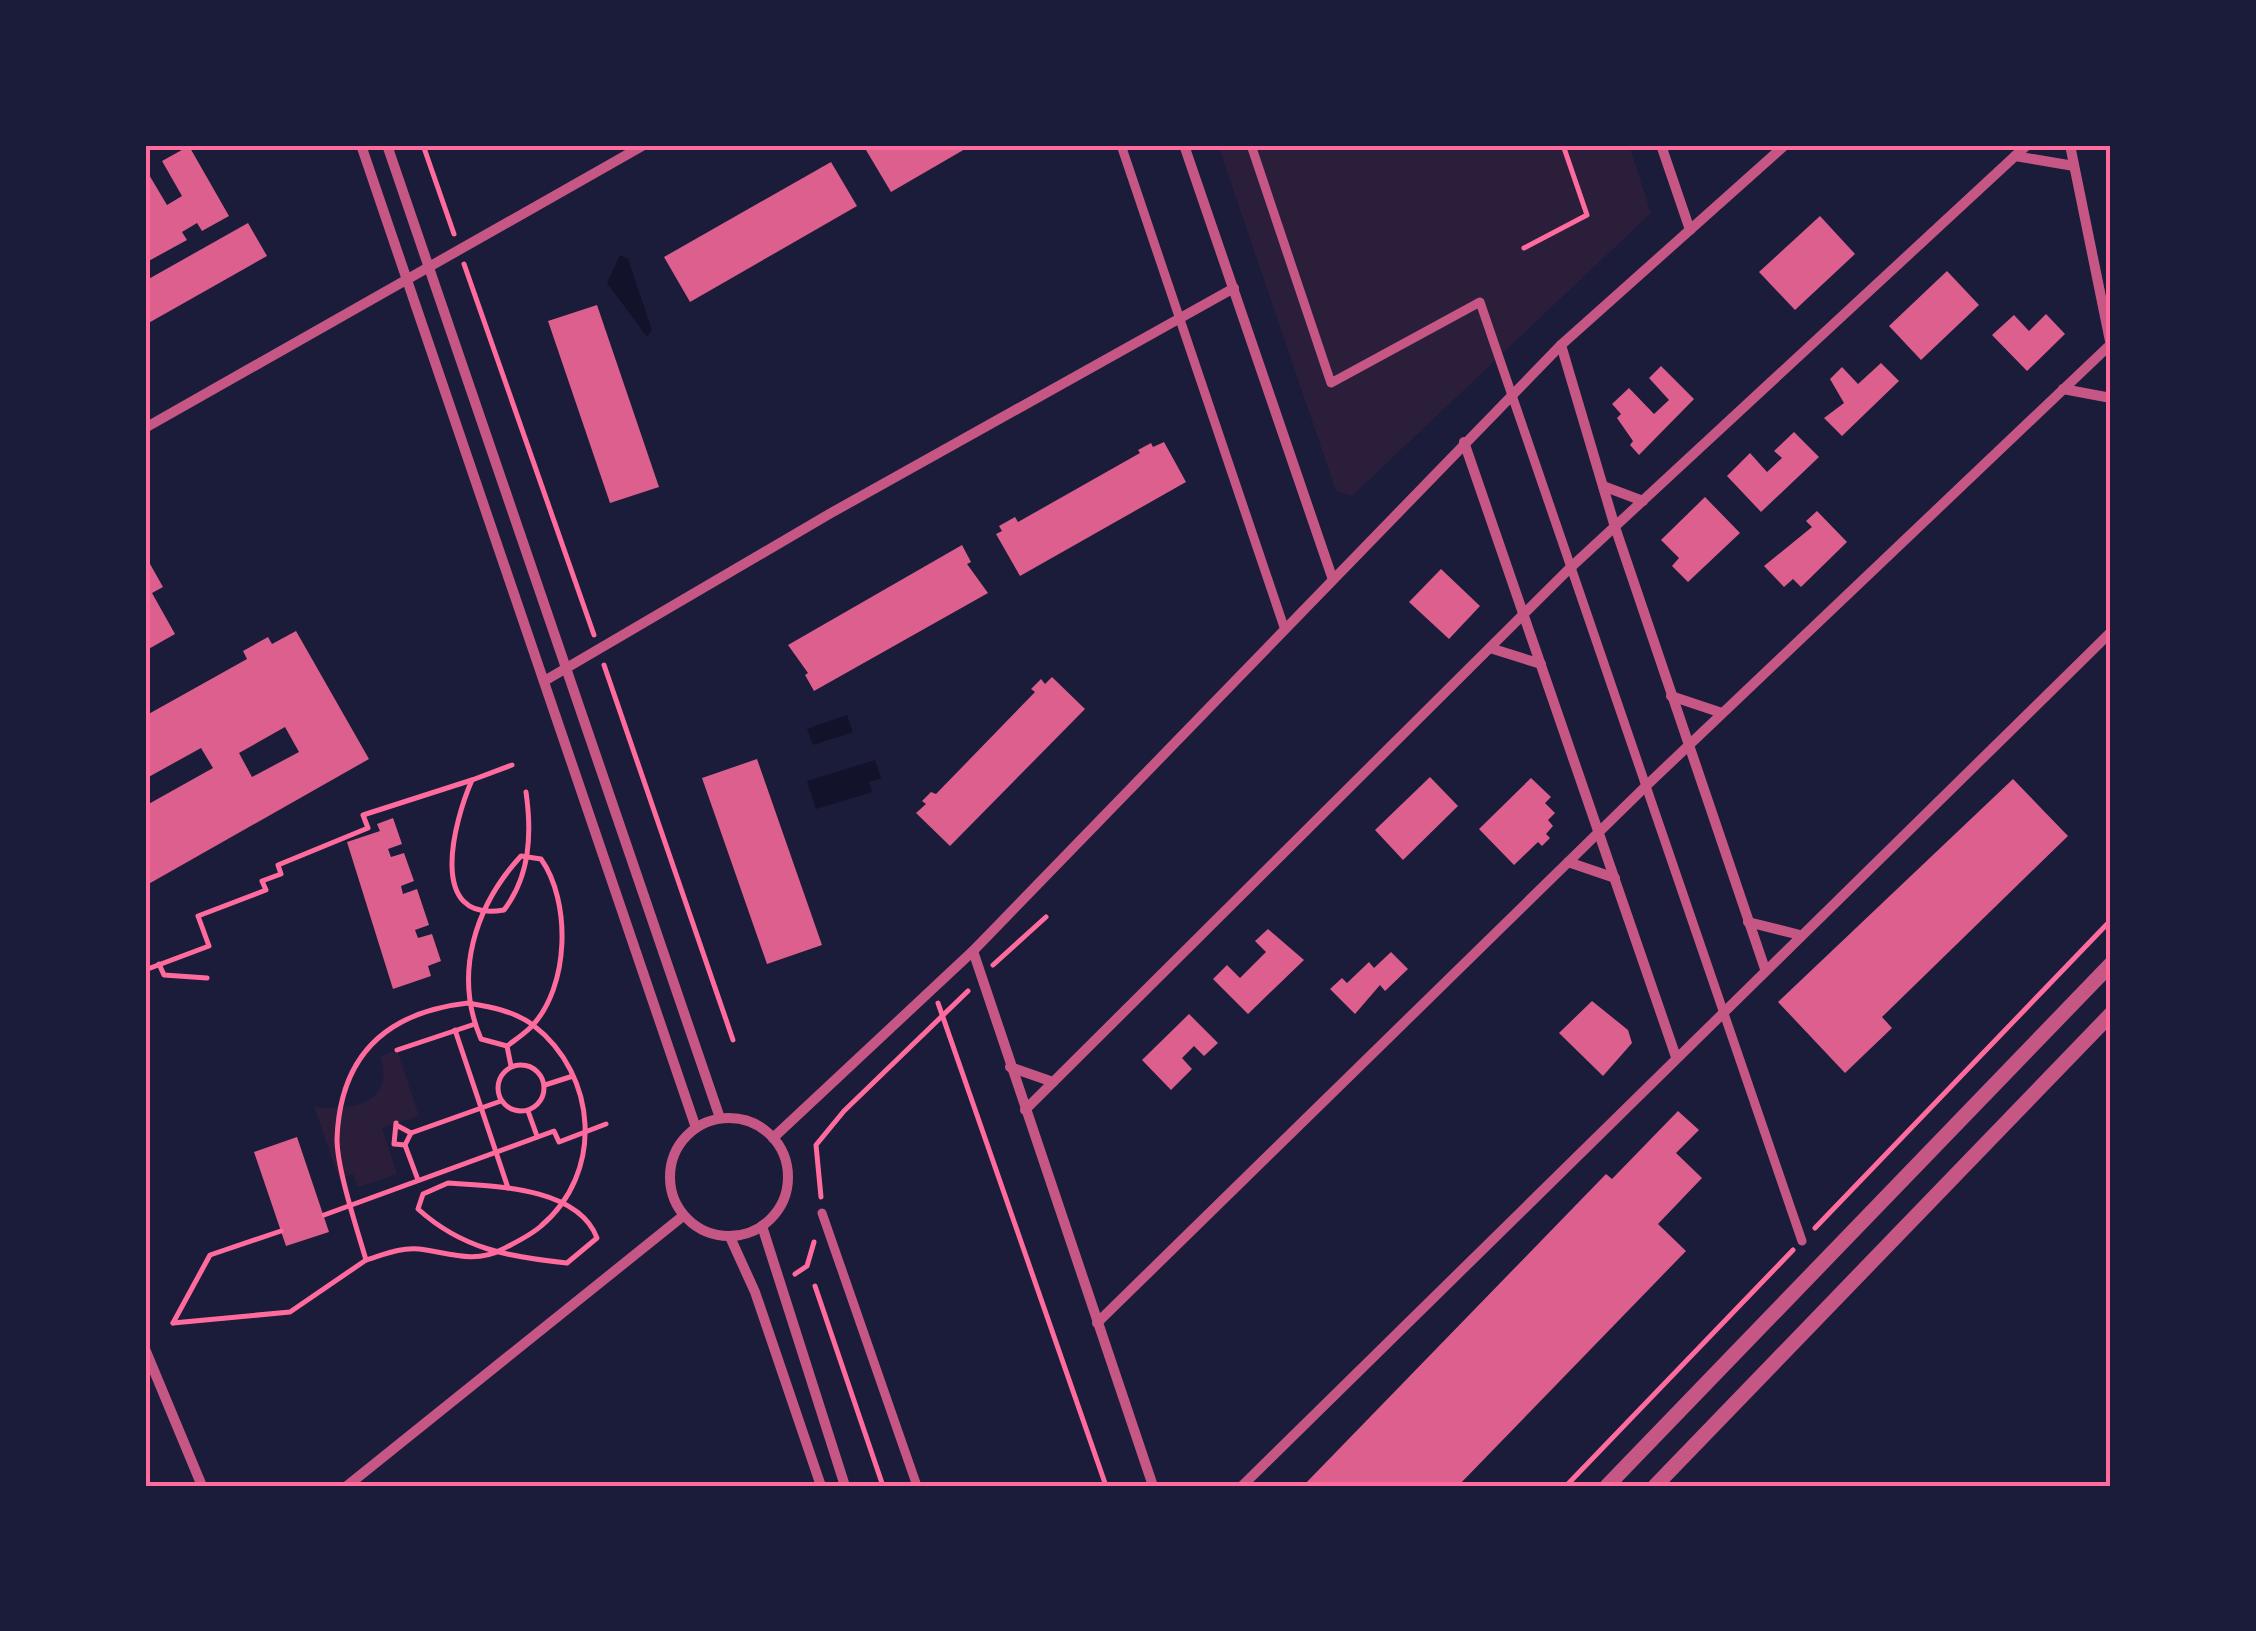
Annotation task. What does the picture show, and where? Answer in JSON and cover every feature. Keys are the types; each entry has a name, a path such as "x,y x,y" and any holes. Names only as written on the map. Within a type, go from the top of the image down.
{"street":[{"path":"362,145 696,1128"},
{"path":"387,145 720,1118"},
{"path":"145,428 644,145"},
{"path":"1121,145 1284,628"},
{"path":"1184,145 1332,577"},
{"path":"1251,145 1331,383 1480,302 1802,1241"},
{"path":"1661,145 1690,230"},
{"path":"773,1138 973,950 1560,344 1785,145"},
{"path":"1025,1110 1570,569 2027,145"},
{"path":"1097,1323 1646,786 2111,345 2070,145"},
{"path":"2015,156 2074,166"},
{"path":"546,680 831,513 1234,288"},
{"path":"1560,344 1615,527 1765,969"},
{"path":"2064,389 2111,398"},
{"path":"1464,442 1676,1057"},
{"path":"1603,486 1643,501"},
{"path":"1242,1486 1722,1010 2111,632"},
{"path":"1490,648 1541,664"},
{"path":"1671,696 1722,713"},
{"path":"1568,862 1615,878"},
{"path":"1748,922 1800,935"},
{"path":"973,950 1153,1486"},
{"path":"1608,1486 2111,964"},
{"path":"1656,1486 2111,1014"},
{"path":"1010,1067 1053,1082"},
{"path":"720,1118 754,1123 773,1138 785,1157 788,1179 778,1210 762,1226 730,1237 713,1235 683,1216 670,1186 670,1164 680,1143 696,1128 720,1118"},
{"path":"822,1213 916,1486"},
{"path":"347,1486 683,1216"},
{"path":"762,1226 778,1286 845,1486"},
{"path":"730,1237 755,1292 822,1486"},
{"path":"145,1350 202,1486"}],"path":[{"path":"423,145 733,1040"},
{"path":"1524,248 1587,214 1563,145"},
{"path":"145,970 209,946 198,916 266,890 262,881 281,874 278,865 368,828 363,814 512,765"},
{"path":"472,780 458,812 450,851 454,882 469,907 483,914 504,910 511,902 526,857 530,821 526,792"},
{"path":"521,856 541,859 556,881 561,914 558,965 550,995 534,1025 507,1046 481,1039 475,1024 468,1003 472,945 493,886 521,856"},
{"path":"778,1286 807,1266 822,1213 816,1146 844,1111 1046,916"},
{"path":"1566,1486 2111,920"},
{"path":"160,964 164,975 207,978"},
{"path":"932,986 1106,1486"},
{"path":"281,1232 210,1255 173,1323 290,1312 366,1260 399,1250 465,1257 496,1253 540,1228 563,1202 576,1178 586,1132 582,1094 574,1076 534,1025 503,1010 468,1003 434,1007 396,1022 364,1049 346,1090 337,1141 366,1260"},
{"path":"397,1050 475,1024"},
{"path":"454,1030 508,1188"},
{"path":"507,1046 511,1066"},
{"path":"526,1064 536,1069 545,1086 540,1102 528,1111 512,1109 501,1101 499,1081 511,1066 526,1064"},
{"path":"545,1086 574,1076"},
{"path":"405,1145 394,1144 397,1125 411,1132 501,1101"},
{"path":"528,1111 537,1137"},
{"path":"324,1215 554,1131 559,1142 606,1124"},
{"path":"411,1132 405,1145 418,1181"},
{"path":"448,1183 508,1188 563,1202 591,1221 597,1238 567,1263 471,1246 418,1209 423,1194 448,1183"},
{"path":"815,1286 883,1486"}],"shaded area":[{"path":"1218,145 1629,145 1651,213 1352,496 1336,491"},
{"path":"620,255 628,259 652,330 647,337 607,283"},
{"path":"847,715 853,732 813,745 807,729"},
{"path":"875,760 881,778 869,782 872,792 816,809 807,781"},
{"path":"397,1050 419,1116 382,1128 397,1174 358,1187 353,1174 339,1179 314,1106 341,1108 366,1101 382,1085 380,1056"}],"building":[{"path":"863,145 972,145 891,192"},
{"path":"189,146 229,216 202,231 197,223 182,232 187,240 145,263 145,168 167,205 182,196 162,161"},
{"path":"831,162 857,206 690,302 664,257"},
{"path":"1820,216 1855,254 1795,310 1759,272"},
{"path":"248,223 267,256 145,325 145,281"},
{"path":"1947,271 1979,305 1921,360 1889,326"},
{"path":"597,305 659,487 610,503 548,321"},
{"path":"2046,314 2065,334 2027,371 1992,335 2014,315 2029,331"},
{"path":"1881,363 1899,381 1842,436 1824,418 1844,403 1830,379 1842,367 1858,384"},
{"path":"1661,366 1694,399 1639,455 1617,418 1621,414 1612,404 1629,388 1654,414 1669,400 1649,378"},
{"path":"1794,432 1819,457 1761,512 1727,476 1750,453 1767,472 1782,458 1774,451"},
{"path":"1164,442 1186,482 1020,576 996,534 1002,531 999,526 1015,517 1018,522 1140,453 1138,450"},
{"path":"1705,497 1740,533 1688,582 1672,566 1679,558 1661,540"},
{"path":"1817,511 1847,542 1801,587 1793,579 1784,587 1764,566 1812,527 1806,521"},
{"path":"962,545 971,562 967,564 988,593 814,691 805,675 808,673 788,645"},
{"path":"145,555 163,587 152,593 175,634 145,651"},
{"path":"1441,569 1480,606 1449,639 1409,602"},
{"path":"296,631 369,759 145,886 145,806 213,768 201,748 145,779 145,716 247,659 243,651 268,637 272,644","holes":["285,727 299,752 252,777 239,753"]},
{"path":"1052,677 1085,709 950,846 916,813 926,804 922,801 931,792 936,794 1035,692 1031,689 1041,679 1045,684"},
{"path":"757,759 822,945 767,964 702,778"},
{"path":"1430,777 1458,806 1403,860 1375,830"},
{"path":"1531,778 1551,797 1545,803 1555,813 1548,820 1553,826 1546,834 1550,838 1542,846 1538,842 1514,865 1479,829"},
{"path":"2013,779 2068,836 1882,1017 1892,1028 1845,1073 1778,1002"},
{"path":"393,818 402,844 388,849 391,857 404,853 414,881 401,886 403,894 417,889 429,925 415,930 418,938 432,934 441,961 428,966 431,976 393,989 347,842 380,831 377,824"},
{"path":"1268,929 1304,960 1248,1014 1213,979 1227,965 1240,978 1266,952 1255,941"},
{"path":"1391,952 1408,969 1385,991 1380,985 1355,1014 1330,989 1342,978 1347,983 1369,962 1374,968"},
{"path":"1592,1001 1628,1030 1632,1043 1603,1076 1559,1033"},
{"path":"1189,1014 1218,1043 1204,1056 1194,1046 1182,1058 1192,1069 1171,1090 1142,1060"},
{"path":"1678,1111 1699,1130 1676,1153 1702,1178 1658,1224 1686,1251 1458,1486 1303,1486 1606,1174 1612,1179"},
{"path":"297,1137 329,1232 286,1246 254,1152"}]}
